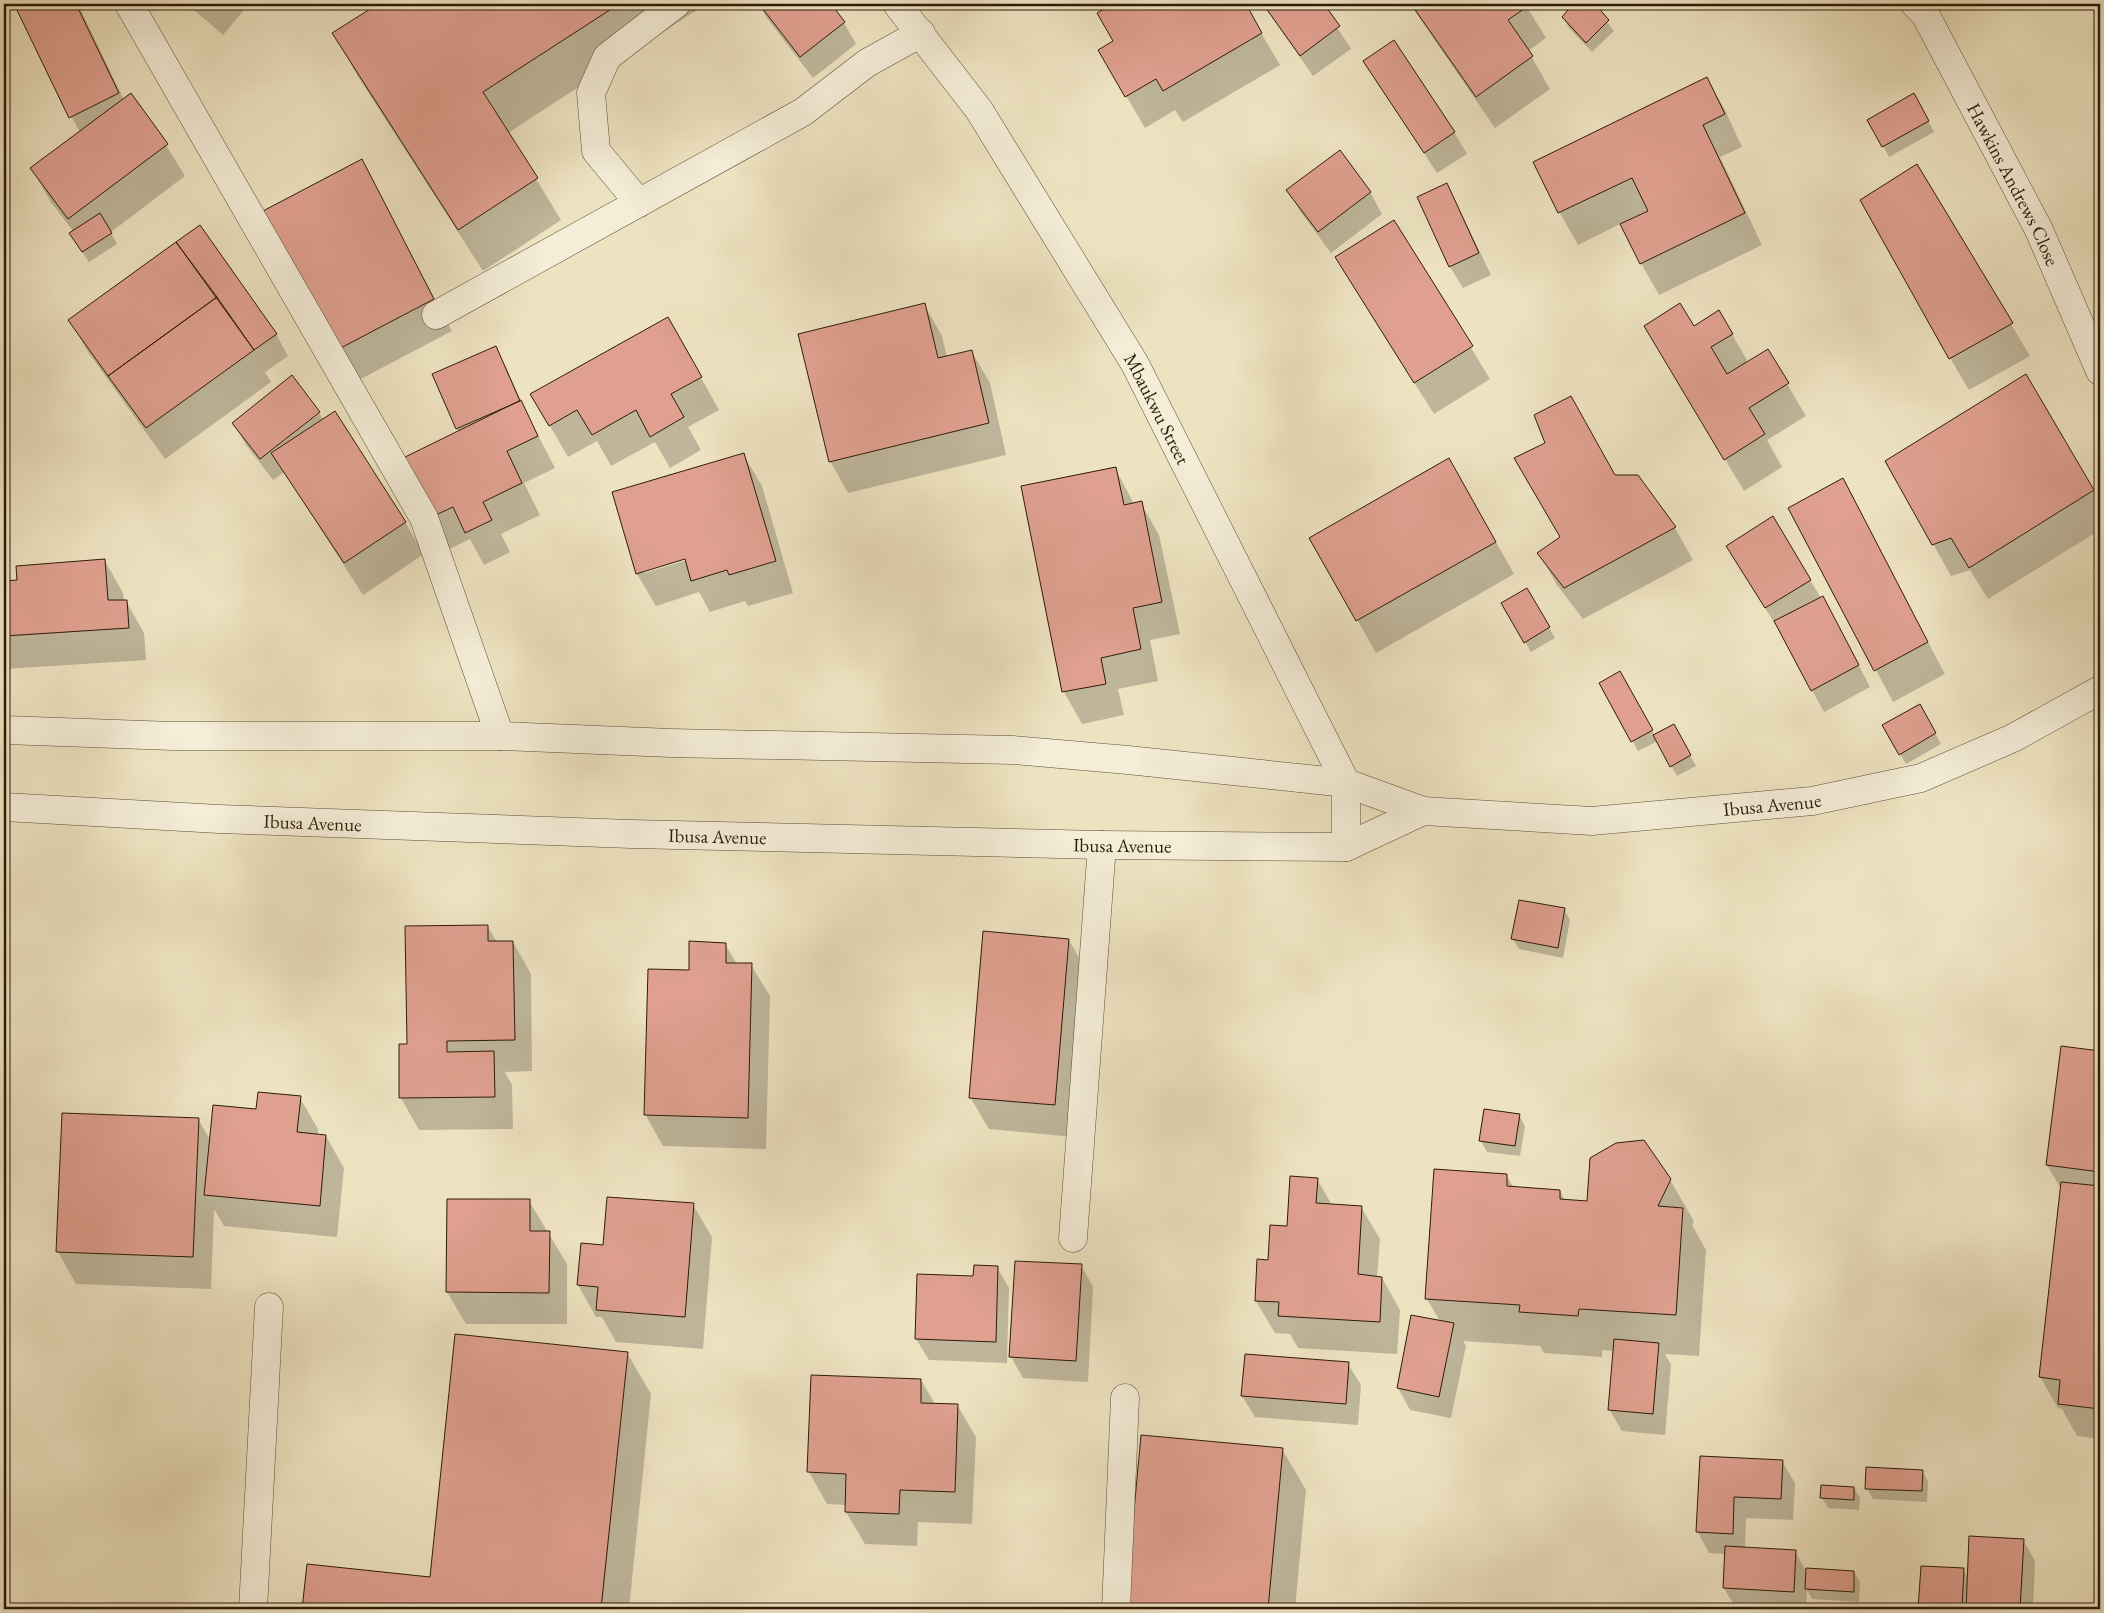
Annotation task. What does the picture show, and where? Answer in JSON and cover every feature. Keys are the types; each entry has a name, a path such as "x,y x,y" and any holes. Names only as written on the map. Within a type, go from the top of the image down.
{"street":[{"path":"129,4 424,518 500,736"},
{"path":"639,203 596,151 591,93 607,57 676,4"},
{"name":"Mbaukwu Street","path":"897,4 979,110 1136,364 1346,783 1346,847"},
{"name":"Hawkins Andrews Close","path":"1916,4 1925,14 2039,230 2100,371"},
{"path":"436,315 803,112 867,63 921,33"},
{"name":"Ibusa Avenue","path":"4,730 173,736 500,736 671,743 1013,750 1346,783 1423,811 1592,821 1812,801 1921,778 2013,738 2100,690"},
{"name":"Ibusa Avenue","path":"4,807 219,819 611,833 1102,845 1346,847 1423,811"},
{"path":"1073,1238 1102,845"},
{"path":"253,1609 269,1307"},
{"path":"1116,1609 1124,1398"}],"building":[{"path":"14,4 76,4 119,93 69,118"},
{"path":"378,4 619,4 483,92 538,178 458,230 332,33"},
{"path":"759,4 831,4 845,22 800,57"},
{"path":"1113,4 1246,4 1262,33 1163,91 1156,79 1125,97 1098,50 1113,41 1097,13"},
{"path":"1263,4 1324,4 1340,26 1300,56"},
{"path":"1411,4 1527,4 1528,6 1508,20 1533,56 1476,97"},
{"path":"1573,4 1595,4 1609,20 1586,43 1562,17"},
{"path":"1394,40 1455,132 1424,153 1363,61"},
{"path":"1707,77 1725,114 1703,125 1745,213 1640,264 1620,224 1648,211 1632,178 1558,213 1533,162"},
{"path":"131,93 168,144 68,219 30,168"},
{"path":"1914,93 1929,121 1882,147 1867,120"},
{"path":"1340,150 1371,192 1318,232 1286,190"},
{"path":"362,159 434,299 335,351 263,211"},
{"path":"1917,164 2013,323 1949,359 1860,200"},
{"path":"1447,183 1479,253 1449,267 1417,197"},
{"path":"100,213 112,233 82,252 69,233"},
{"path":"1394,220 1473,346 1414,383 1335,257"},
{"path":"200,225 277,334 254,350 176,242"},
{"path":"176,242 217,297 108,376 68,320"},
{"path":"217,297 254,350 146,428 108,376"},
{"path":"925,303 938,358 972,350 989,423 829,462 798,334"},
{"path":"1680,303 1694,326 1719,310 1733,334 1711,347 1727,374 1768,349 1789,383 1749,408 1765,434 1724,460 1644,326"},
{"path":"668,317 702,377 671,394 684,417 650,437 636,410 592,435 577,410 549,426 530,394"},
{"path":"496,346 520,401 456,429 432,374"},
{"path":"2026,374 2094,490 1969,568 1951,538 1932,545 1885,461"},
{"path":"292,375 320,412 260,459 232,423"},
{"path":"1571,396 1615,475 1638,475 1676,527 1564,588 1537,553 1560,537 1514,458 1545,443 1534,415"},
{"path":"521,400 538,436 507,451 522,483 483,502 492,520 465,533 453,507 425,520 397,461"},
{"path":"335,411 406,522 344,563 271,453"},
{"path":"744,453 776,561 729,575 727,570 691,581 685,559 636,574 612,492"},
{"path":"1449,458 1496,542 1356,621 1309,538"},
{"path":"1116,467 1124,505 1142,501 1162,602 1133,608 1141,649 1101,658 1106,684 1062,692 1021,486"},
{"path":"1843,478 1928,642 1874,671 1788,508"},
{"path":"1773,516 1811,580 1765,608 1726,546"},
{"path":"105,559 108,600 127,600 129,628 4,636 4,581 17,580 16,566"},
{"path":"1527,588 1550,627 1524,643 1501,603"},
{"path":"1823,596 1859,665 1811,691 1774,621"},
{"path":"1620,671 1653,730 1631,742 1599,683"},
{"path":"1920,704 1936,733 1899,755 1882,725"},
{"path":"1674,724 1691,755 1670,767 1653,735"},
{"path":"1519,900 1565,908 1558,948 1511,939"},
{"path":"488,925 488,941 513,941 515,1040 447,1041 447,1052 494,1051 495,1097 399,1098 399,1044 407,1044 405,926"},
{"path":"983,931 1069,939 1055,1105 969,1098"},
{"path":"689,941 726,943 726,963 752,963 748,1118 644,1115 648,969 689,970"},
{"path":"2061,1046 2100,1051 2100,1172 2046,1165"},
{"path":"258,1092 301,1096 297,1132 326,1135 320,1206 204,1195 213,1105 256,1109"},
{"path":"1484,1109 1520,1114 1515,1146 1479,1141"},
{"path":"62,1113 199,1118 193,1257 56,1252"},
{"path":"1644,1140 1671,1179 1658,1206 1683,1208 1676,1315 1579,1309 1578,1316 1519,1312 1520,1305 1425,1299 1434,1169 1507,1174 1507,1186 1560,1190 1560,1199 1587,1201 1590,1158 1616,1143"},
{"path":"1290,1176 1318,1178 1316,1203 1362,1206 1358,1274 1382,1277 1380,1322 1278,1316 1279,1302 1255,1301 1257,1259 1268,1260 1270,1225 1287,1226"},
{"path":"2061,1182 2100,1186 2100,1409 2058,1404 2060,1380 2039,1377"},
{"path":"607,1197 694,1203 685,1317 596,1310 598,1287 577,1285 581,1243 603,1245"},
{"path":"447,1199 530,1199 530,1231 550,1231 549,1293 446,1292"},
{"path":"1015,1261 1082,1264 1076,1361 1009,1357"},
{"path":"974,1265 998,1266 996,1342 915,1339 917,1274 973,1276"},
{"path":"1411,1315 1454,1323 1439,1397 1397,1388"},
{"path":"455,1334 628,1352 601,1609 302,1609 307,1564 430,1577"},
{"path":"1614,1339 1659,1343 1653,1414 1608,1410"},
{"path":"1245,1354 1349,1362 1346,1404 1241,1396"},
{"path":"811,1375 921,1379 921,1403 958,1404 955,1492 900,1490 899,1514 845,1512 846,1474 807,1472"},
{"path":"1141,1435 1283,1448 1268,1609 1125,1609"},
{"path":"1700,1456 1783,1460 1781,1499 1734,1497 1733,1534 1696,1532"},
{"path":"1866,1467 1923,1470 1922,1491 1865,1489"},
{"path":"1821,1485 1854,1487 1854,1500 1820,1498"},
{"path":"1969,1536 2024,1539 2020,1609 1966,1609"},
{"path":"1725,1546 1796,1550 1794,1592 1723,1588"},
{"path":"1921,1566 1964,1568 1962,1609 1918,1609"},
{"path":"1806,1568 1854,1571 1854,1592 1805,1589"}]}
